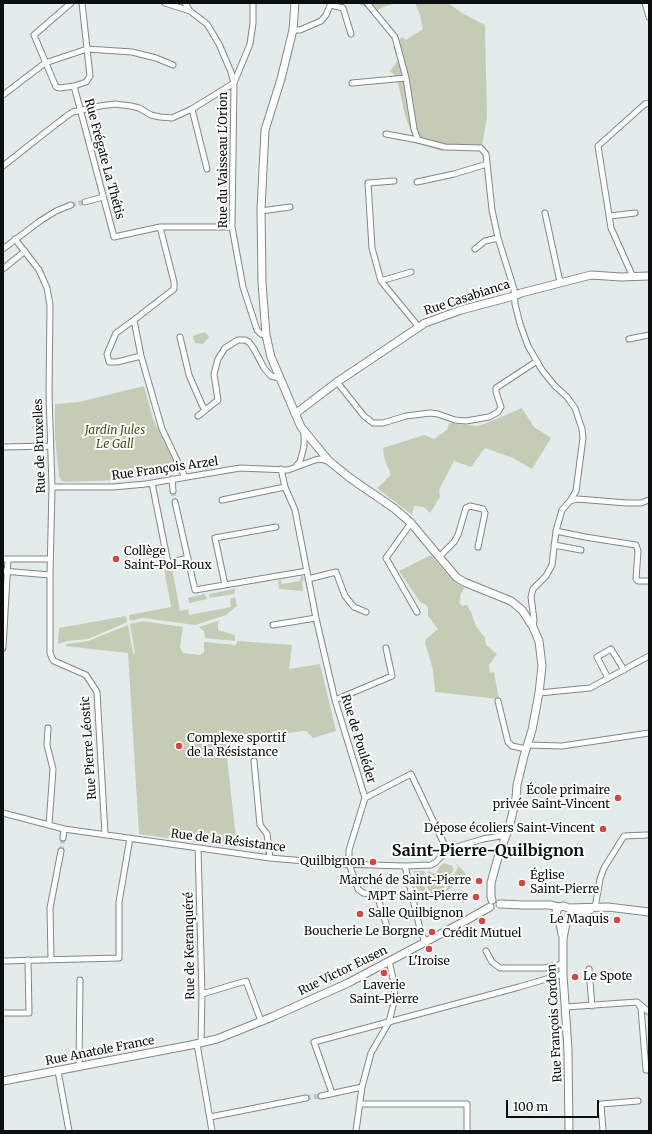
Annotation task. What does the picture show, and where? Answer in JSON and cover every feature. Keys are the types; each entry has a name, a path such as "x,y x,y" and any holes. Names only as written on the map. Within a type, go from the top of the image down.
{"street":[{"name":"Rue Frégate La Thétis","path":"71,3 34,36 56,87 60,88 86,82 90,76 82,3"},
{"path":"3,166 68,115 82,110 115,104 140,108 160,117 172,118 192,109 234,83 219,44 207,24 190,11 165,3"},
{"path":"185,3 190,11"},
{"name":"Rue du Vaisseau L'Orion","path":"253,3 253,23 250,44 234,83 232,227 243,287 256,330 261,334 266,334"},
{"path":"295,3 293,30 281,79 265,130 261,211 262,282 266,334 271,357 279,378 304,431 329,461 350,478 395,509 411,523 456,576 464,582 511,601 522,610 533,627 539,641 542,666 539,693 517,785 515,804 491,883 491,903 497,900 500,904 550,905 563,913 608,907 649,912"},
{"path":"367,3 395,37 406,78 414,129 418,140"},
{"path":"645,3 649,17"},
{"path":"293,30 305,28 321,21 326,15 331,4 343,8 351,34"},
{"path":"3,95 46,63 87,49 132,52 156,58 173,66"},
{"path":"352,83 406,78"},
{"name":"Rue Frégate La Thétis","path":"74,86 82,110 114,236 160,227"},
{"path":"633,277 611,228 598,146 645,104 649,103"},
{"path":"192,109 207,169"},
{"path":"386,134 445,147 481,148 486,154 492,210 498,238 514,289 520,324 528,346 537,361 554,385 567,397 580,421 583,438 576,491 562,510 556,531 550,571 533,589 531,597 534,620 533,627"},
{"path":"417,182 454,174 487,164"},
{"path":"394,181 368,182 372,248 381,281 418,326"},
{"path":"85,202 103,197"},
{"path":"3,249 40,221 56,211 71,205"},
{"path":"261,211 290,207"},
{"path":"545,213 560,282"},
{"path":"610,216 635,213"},
{"path":"141,356 118,362 109,362 107,354 116,333 174,289 174,282 160,227 232,227"},
{"path":"475,248 485,242 498,238"},
{"name":"Rue de Bruxelles","path":"15,239 39,270 47,288 50,305 49,394 52,487 50,653 54,661"},
{"path":"3,269 25,251"},
{"path":"381,281 412,272"},
{"name":"Rue Casabianca","path":"295,414 337,382 418,326 461,310 560,282 591,275 633,277 649,276"},
{"path":"134,320 141,356 162,429 185,477"},
{"path":"629,339 649,335"},
{"path":"180,337 189,374 205,410"},
{"path":"198,416 218,400 214,374 218,359 225,348 238,340 245,340 249,342 270,376 279,378"},
{"path":"337,382 364,416 374,423 379,424 406,416 430,413 455,420 466,421 489,417 498,412 501,407 496,393 496,388 537,361"},
{"path":"296,468 300,462 303,451 304,431"},
{"path":"3,446 50,446"},
{"path":"281,469 288,470 296,468 303,463 320,459 329,461"},
{"name":"Rue François Arzel","path":"52,487 113,487 152,483 240,468 281,469"},
{"name":"Rue de Pouléder","path":"281,469 285,487 295,510 306,571 335,700 365,798 349,850 349,864"},
{"path":"172,479 173,491"},
{"path":"152,483 168,563 188,558"},
{"path":"222,500 285,487"},
{"path":"576,491 584,499"},
{"path":"570,501 584,499 640,503 649,500"},
{"path":"176,502 195,590 306,571"},
{"path":"439,557 454,542 466,508 470,506 483,509 486,513 478,547"},
{"path":"411,523 386,558 417,612"},
{"path":"225,585 215,538 276,527"},
{"path":"556,531 636,545 638,550 635,574 636,579 638,581 649,581"},
{"path":"554,545 581,550"},
{"path":"3,648 5,559 50,559"},
{"path":"5,571 50,575"},
{"path":"308,579 336,572 346,596 354,607 366,612"},
{"path":"273,625 316,618"},
{"path":"335,700 392,676 386,648"},
{"path":"608,678 597,657 611,648 624,670"},
{"path":"539,693 590,688 649,656"},
{"name":"Rue Pierre Léostic","path":"54,661 86,675 97,692 105,834"},
{"path":"498,701 508,742 512,746 562,746 649,733"},
{"path":"48,728 47,745 53,769 49,825"},
{"path":"254,761 260,825 267,834 270,858"},
{"path":"365,798 411,774 447,850 483,839 506,835"},
{"name":"Rue de la Résistance","path":"3,813 64,828 270,858 349,864 406,866 431,865 436,862 447,850"},
{"path":"63,838 64,828"},
{"path":"595,908 600,879 604,868 624,836 647,835"},
{"path":"3,961 119,958 119,902 130,838"},
{"name":"Rue de Keranquéré","path":"198,848 202,994 202,1030 199,1043 212,1131"},
{"path":"51,959 50,908 61,851"},
{"path":"349,864 358,889 363,893 377,895 389,933"},
{"path":"406,866 420,929 425,942"},
{"name":"Rue Victor Eusen","path":"199,1043 217,1039 261,1021 348,982 425,942 491,903"},
{"name":"Rue François Cordon","path":"563,913 562,974 566,1007 568,1050 569,1131"},
{"path":"486,951 492,962 500,968 544,968 563,964"},
{"path":"3,1013 29,1013 28,960"},
{"path":"356,1131 362,1087 371,1053 389,1022 395,995 395,988 389,961"},
{"path":"588,969 592,1006"},
{"path":"332,1093 314,1042 562,974"},
{"path":"79,1067 80,980"},
{"path":"202,994 246,981 261,1021"},
{"path":"637,1002 641,1008 646,1070 649,1070"},
{"path":"566,1007 637,1002 649,1012"},
{"name":"Rue Anatole France","path":"3,1081 199,1043"},
{"path":"58,1071 69,1131"},
{"path":"321,1096 362,1087"},
{"path":"210,1117 306,1098"},
{"path":"603,1131 601,1104 638,1101"},
{"path":"360,1104 467,1104 467,1131"}],"green space":[{"path":"357,3 398,3 386,6 374,12"},
{"path":"415,3 448,3 462,13 485,25 487,118 482,145 447,149 442,151 415,143 405,115 398,83 390,71 398,60 393,47 402,37 406,40 423,29 420,15"},
{"path":"205,332 209,337 203,344 195,343 193,336"},
{"name":"Jardin Jules Le Gall","path":"144,386 153,419 177,468 174,472 118,480 62,481 59,476 55,438 55,404 79,402"},
{"path":"522,408 534,427 551,438 532,469 513,458 485,448 471,467 454,461 439,490 440,497 430,513 424,507 414,506 412,515 377,488 391,475 384,457 383,448 424,435 434,439 447,430 449,423 477,426"},
{"path":"431,555 455,582 464,588 460,596 460,603 462,606 467,605 476,626 485,638 486,645 497,654 489,665 490,673 494,672 499,699 435,692 433,670 425,642 426,639 438,629 428,616 428,608 426,605 420,602 399,571"},
{"path":"163,563 172,568 180,611 188,609 189,615 231,607 230,599 235,597 237,606 226,615 195,625 143,618 130,621 129,615 171,607"},
{"path":"301,576 303,576 304,579 302,582 303,591 279,589 278,581 281,580 282,584 300,581"},
{"path":"235,589 234,594 210,598 209,594"},
{"path":"205,594 207,599 189,603 188,598"},
{"path":"126,616 127,622 88,639 67,641 58,644 59,628"},
{"path":"221,620 218,622 218,630 235,635 235,641 205,638 204,631 199,627"},
{"name":"Complexe sportif de la Résistance","path":"143,621 183,627 180,647 183,653 200,655 204,652 204,642 236,645 237,641 292,645 289,669 320,664 336,731 313,738 306,731 277,735 277,741 224,730 237,848 139,834 128,653 65,646 67,644 88,641 128,625 133,653 135,654 130,624"},
{"path":"452,859 466,874 466,876 446,892 458,867"},
{"path":"444,863 453,866 452,867 454,868 441,894 435,896 427,887 428,871 436,874 439,867"},
{"path":"414,871 424,871 424,885 427,895 424,899 416,887"}],"tunnel":[{"path":"71,205 85,202"},
{"path":"173,491 175,502"},
{"path":"61,851 63,838"},
{"path":"306,1098 321,1096"}],"place":[{"name":"Collège Saint-Pol-Roux","path":"116,559"},
{"name":"Complexe sportif de la Résistance","path":"179,746"},
{"name":"École primaire privée Saint-Vincent","path":"618,798"},
{"name":"Dépose écoliers Saint-Vincent","path":"603,829"},
{"name":"Quilbignon","path":"373,862"},
{"name":"Marché de Saint-Pierre","path":"479,881"},
{"name":"Église Saint-Pierre","path":"522,883"},
{"name":"MPT Saint-Pierre","path":"476,897"},
{"name":"Salle Quilbignon","path":"360,914"},
{"name":"Le Maquis","path":"617,920"},
{"name":"Crédit Mutuel","path":"482,921"},
{"name":"Boucherie Le Borgne","path":"432,932"},
{"name":"L'Iroise","path":"429,949"},
{"name":"Laverie Saint-Pierre","path":"384,973"},
{"name":"Le Spote","path":"575,977"}],"district":[{"name":"Saint-Pierre-Quilbignon","path":"488,851"}]}
